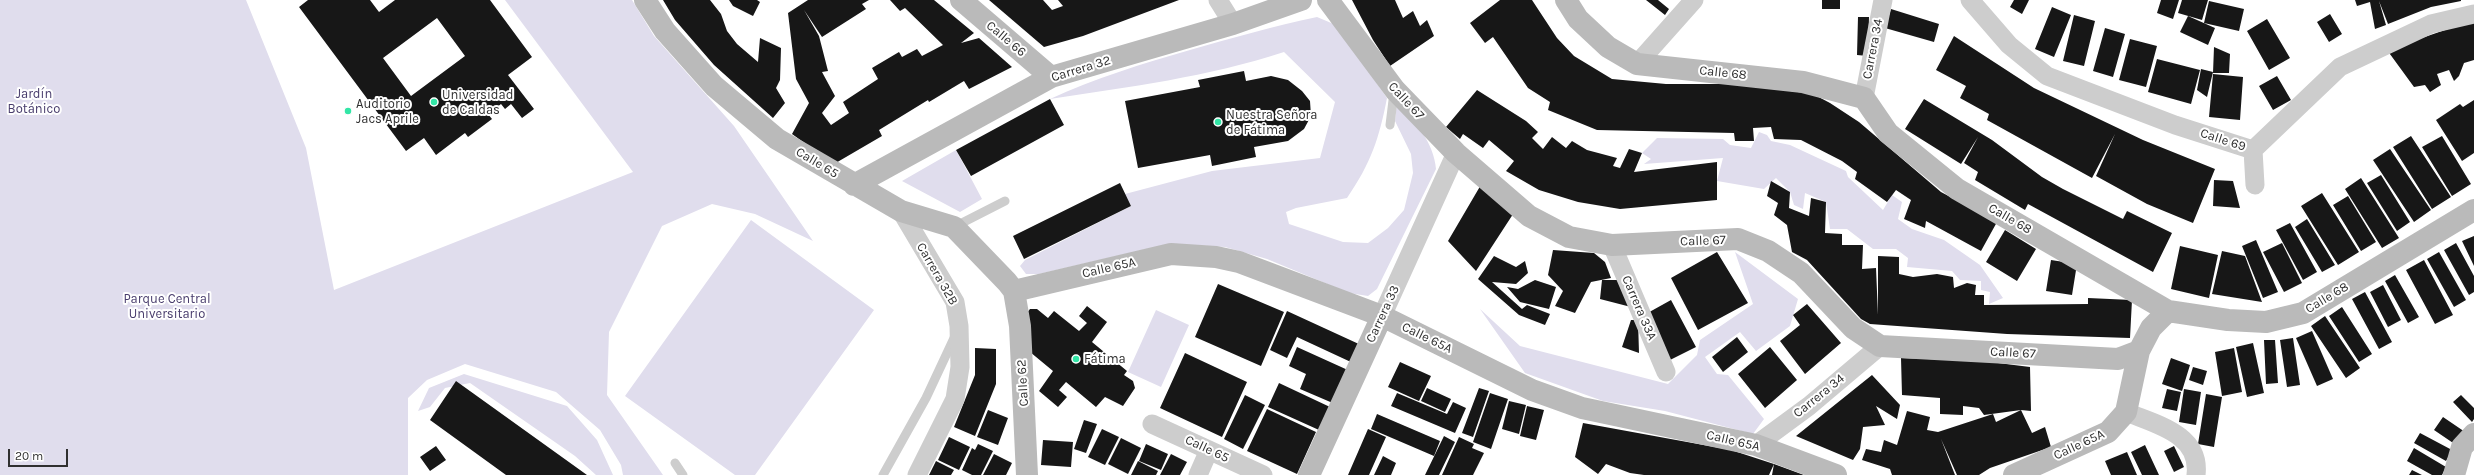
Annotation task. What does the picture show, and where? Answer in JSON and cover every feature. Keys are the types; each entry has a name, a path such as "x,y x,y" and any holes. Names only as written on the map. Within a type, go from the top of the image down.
{"street":[{"name":"Calle 65","path":"646,0 665,31 714,86 777,139 901,211 954,227 983,254 1014,291"},
{"name":"Calle 66","path":"960,0 1051,77"},
{"path":"1218,0 1233,24"},
{"name":"Carrera 32","path":"854,185 1051,77 1233,24 1301,0"},
{"name":"Calle 67","path":"1328,0 1394,90 1456,153 1529,216 1569,237 1612,244 1738,239 1768,251 1801,273 1853,328 1880,346 2118,359 2139,351"},
{"name":"Calle 68","path":"1566,0 1578,19 1608,47 1637,64 1803,82 1864,98 1888,133 1957,189 2168,311 2228,320 2266,322 2303,313 2474,210"},
{"path":"1637,64 1694,0"},
{"name":"Carrera 34","path":"1864,98 1883,0"},
{"name":"Calle 69","path":"1970,0 2009,45 2047,76 2175,125 2252,150 2340,67 2431,24 2474,14"},
{"path":"2252,150 2255,185"},
{"name":"Carrera 33","path":"1309,475 1456,153"},
{"name":"Carrera 32B","path":"901,211 955,302 959,326 960,367 955,399 917,475"},
{"name":"Carrera 33A","path":"1612,244 1666,372"},
{"name":"Calle 65A","path":"1014,291 1171,254 1196,255 1239,262 1382,316 1532,390 1582,408 1756,445 1836,475"},
{"name":"Calle 62","path":"1014,291 1020,326 1027,475"},
{"name":"Calle 65A","path":"2014,475 2108,432 2126,412 2139,351 2151,328 2168,311"},
{"name":"Carrera 34","path":"1756,445 1809,406 1880,346"},
{"path":"2126,412 2178,434 2191,450 2196,467 2196,475"},
{"name":"Calle 65","path":"1152,424 1263,475"},
{"path":"2454,475 2462,447 2474,434"},
{"path":"1198,475 1209,450"}],"lane":[{"path":"1390,125 1394,90"},
{"path":"954,227 1005,201"},
{"path":"883,475 926,398 959,326"},
{"path":"675,463 683,475"}],"green space":[{"name":"Parque Central Universitario","path":"0,0 246,0 306,148 334,290 633,172 505,0 632,0 654,36 734,126 813,241 755,214 712,204 662,226 609,332 607,395 663,475 623,475 621,465 600,430 556,392 465,364 427,380 408,398 408,475 0,475"},
{"path":"1317,17 1336,25 1387,98 1381,126 1373,150 1368,162 1347,198 1296,208 1286,212 1289,224 1343,242 1368,243 1388,228 1404,210 1413,173 1411,154 1395,121 1397,100 1422,132 1434,159 1436,169 1377,289 1368,296 1349,293 1267,259 1225,247 1193,245 1164,245 1039,274 1026,274 1020,266 1025,260 1131,206 1125,194 1212,171 1320,158 1335,102 1284,52 1255,61 1197,75 1050,99 1101,78 1154,61 1253,32"},
{"path":"1759,132 1767,135 1771,141 1790,145 1846,171 1848,177 1883,210 1892,195 1902,202 1898,219 1912,229 1944,240 1980,265 2003,298 1989,304 1990,292 1981,290 1981,281 1960,280 1952,271 1907,267 1908,258 1896,249 1873,249 1847,229 1830,229 1826,202 1805,193 1803,209 1794,205 1790,192 1776,178 1764,189 1717,181 1723,158 1644,164 1651,159 1642,153 1657,138 1723,139 1730,145 1751,148"},
{"path":"956,150 982,199 960,212 902,181"},
{"path":"751,220 874,310 755,475 735,475 625,396"},
{"path":"1735,252 1798,299 1790,326 1756,351 1740,332 1705,357 1717,374 1728,375 1764,419 1753,434 1665,411 1603,401 1525,373 1480,309 1520,346 1668,384 1697,355 1700,340 1753,304"},
{"path":"1156,310 1189,325 1161,387 1128,372"},
{"path":"464,374 567,406 597,440 613,475 596,475 575,456 470,383 445,388 430,407 418,411 429,388"}],"building":[{"path":"308,0 370,0 379,12 395,0 490,0 532,57 508,75 534,109 522,118 511,104 505,109 501,104 488,114 492,119 468,137 465,133 436,155 424,138 406,151 299,7","holes":["437,18 465,56 411,96 383,58"]},
{"path":"663,0 710,0 721,14 727,31 737,44 758,62 760,38 781,48 780,80 776,88 785,103 773,118 714,65 675,20"},
{"path":"729,0 757,0 760,2 753,16 733,6"},
{"path":"808,0 869,0 862,4 866,9 822,37 804,10 819,36 828,71 822,72 835,96 822,113 831,125 849,113 843,102 878,79 872,68 899,52 902,57 917,49 922,56 943,45 905,8 900,11 890,0 934,0 974,33 961,43 979,38 1012,67 969,89 964,81 929,102 928,100 879,130 882,136 834,164 792,134 809,103 796,79 788,13"},
{"path":"989,0 1043,0 1052,10 1063,6 1058,0 1179,0 1083,36 1044,47"},
{"path":"1352,0 1395,0 1403,18 1413,11 1420,26 1427,20 1434,36 1390,66 1373,40"},
{"path":"1500,0 1532,0 1557,38 1574,56 1612,79 1666,84 1736,84 1813,94 1859,122 1941,192 1997,222 1981,251 1926,221 1925,228 1904,219 1911,200 1896,190 1887,202 1855,179 1857,172 1842,161 1801,140 1774,139 1771,127 1753,128 1754,141 1735,141 1734,133 1597,130 1548,110 1550,102 1528,88 1493,37 1485,43 1470,23"},
{"path":"1646,0 1658,0 1669,9 1665,15"},
{"path":"1822,0 1840,0 1840,9 1822,9"},
{"path":"2014,0 2029,0 2022,14 2010,7"},
{"path":"2161,0 2179,0 2173,19 2157,13"},
{"path":"2182,0 2208,0 2202,20 2178,13"},
{"path":"2355,0 2461,1 2431,7 2388,24 2379,1 2386,25 2375,29 2370,2 2357,6"},
{"path":"2209,1 2244,9 2239,31 2204,23"},
{"path":"2052,7 2071,15 2054,57 2035,49"},
{"path":"1891,9 1939,24 1934,42 1885,28"},
{"path":"2330,14 2342,34 2329,42 2317,22"},
{"path":"2074,15 2095,21 2084,66 2063,61"},
{"path":"2188,16 2215,28 2208,45 2180,32"},
{"path":"1858,17 1869,17 1868,56 1857,55"},
{"path":"2267,19 2290,58 2269,70 2247,31"},
{"path":"2474,20 2474,60 2464,63 2459,76 2454,81 2449,70 2437,74 2441,85 2430,92 2425,85 2414,87 2387,50"},
{"path":"2105,28 2125,34 2113,77 2093,71"},
{"path":"1954,36 2034,88 2143,140 2215,169 2193,223 2147,204 2096,176 2115,134 2092,178 1987,120 1989,114 1960,98 1966,86 1936,70"},
{"path":"2130,39 2157,46 2146,87 2119,80"},
{"path":"2214,47 2230,54 2229,73 2213,73"},
{"path":"2157,59 2200,70 2191,104 2148,92"},
{"path":"2201,69 2213,72 2207,97 2197,90"},
{"name":"Nuestra Señora de Fátima","path":"1244,71 1246,81 1271,76 1288,80 1302,91 1310,101 1311,116 1304,129 1288,141 1254,147 1256,157 1212,166 1210,155 1138,168 1125,101 1200,87 1198,80"},
{"path":"2213,74 2243,77 2240,120 2209,117"},
{"path":"2277,76 2291,100 2273,110 2259,86"},
{"path":"1477,90 1526,121 1538,132 1532,138 1543,149 1552,137 1566,148 1572,141 1587,150 1617,158 1613,166 1620,168 1629,149 1642,153 1634,172 1717,162 1717,200 1620,209 1578,202 1539,190 1506,171 1514,161 1489,140 1483,148 1463,134 1460,139 1446,127"},
{"path":"1050,99 1064,125 971,176 956,150"},
{"path":"1924,99 1992,140 2042,177 2063,189 2123,219 2127,211 2172,233 2153,272 2028,204 2025,210 1975,180 1978,172 1964,163 1978,137 1961,164 1905,129"},
{"path":"2474,100 2474,153 2462,161 2436,120 2460,104 2463,107"},
{"path":"2411,136 2451,197 2432,209 2393,147"},
{"path":"2442,136 2471,184 2452,196 2422,147"},
{"path":"2390,149 2431,210 2414,222 2373,160"},
{"path":"2381,175 2410,222 2397,231 2367,183"},
{"path":"2361,178 2399,238 2382,248 2345,189"},
{"path":"2214,180 2233,181 2240,208 2213,206"},
{"path":"1771,181 1790,192 1789,208 1809,216 1811,198 1826,202 1825,233 1842,234 1842,245 1863,245 1862,269 1876,268 1878,315 1878,256 1899,257 1899,274 1913,277 1937,274 1953,277 1954,288 1967,283 1976,285 1975,295 1984,295 1984,305 2088,304 2088,298 2132,300 2130,338 2007,334 1870,324 1861,319 1807,260 1792,252 1787,225 1774,215 1778,203 1767,196"},
{"path":"1120,183 1131,206 1024,259 1013,236"},
{"path":"1482,183 1517,208 1476,271 1448,241"},
{"path":"2322,193 2359,252 2338,265 2301,206"},
{"path":"2348,196 2376,242 2361,251 2333,205"},
{"path":"2307,219 2335,265 2322,272 2295,227"},
{"path":"2290,223 2317,272 2303,280 2276,230"},
{"path":"2005,230 2036,249 2017,281 1986,262"},
{"path":"2474,236 2474,266 2462,241"},
{"path":"2256,240 2278,292 2263,298 2242,246"},
{"path":"2282,243 2302,283 2284,292 2263,252"},
{"path":"2456,243 2474,276 2474,292 2469,295 2444,250"},
{"path":"2180,246 2218,255 2209,298 2171,289"},
{"path":"1553,250 1594,253 1605,262 1611,278 1591,282 1575,313 1555,306 1563,291 1548,275"},
{"path":"2222,251 2245,256 2262,302 2212,294"},
{"path":"1717,252 1748,303 1698,330 1671,278"},
{"path":"2439,252 2466,300 2454,307 2427,259"},
{"path":"1494,256 1516,267 1525,261 1528,273 1516,284 1492,282 1522,309 1527,305 1550,314 1545,325 1519,315 1478,279"},
{"path":"2051,260 2077,264 2072,295 2046,291"},
{"path":"2424,260 2453,315 2435,324 2406,270"},
{"path":"2395,275 2419,317 2408,323 2385,281"},
{"path":"1535,280 1556,287 1549,309 1520,302 1507,287 1518,289"},
{"path":"1602,280 1622,280 1631,307 1600,299"},
{"path":"1218,284 1284,312 1261,366 1195,337"},
{"path":"2383,285 2401,320 2388,327 2370,292"},
{"path":"2365,292 2392,342 2379,349 2352,299"},
{"path":"1671,300 1696,347 1666,362 1644,315"},
{"path":"1807,304 1841,343 1805,374 1780,341 1800,325 1793,315"},
{"name":"Fátima","path":"1087,306 1107,322 1092,342 1127,371 1124,375 1133,381 1135,388 1123,406 1105,397 1096,407 1066,382 1059,390 1067,397 1058,407 1039,391 1053,371 1024,347 1017,325 1030,309 1037,309 1048,318 1054,311 1079,331 1087,323 1079,316"},
{"path":"2342,307 2372,354 2359,362 2329,316"},
{"path":"1287,311 1361,345 1353,363 1297,337 1287,358 1270,350"},
{"path":"2325,316 2360,368 2346,378 2311,326"},
{"path":"1631,320 1638,320 1639,353 1622,347"},
{"path":"2312,331 2333,379 2317,386 2296,338"},
{"path":"1737,337 1748,352 1723,372 1712,357"},
{"path":"2293,338 2300,385 2287,387 2280,340"},
{"path":"2264,340 2275,340 2278,383 2266,384"},
{"path":"2253,343 2264,393 2247,397 2236,347"},
{"path":"1297,347 1350,371 1335,404 1300,389 1306,374 1289,366"},
{"path":"1770,347 1797,380 1765,408 1738,374"},
{"path":"975,348 996,349 996,384 975,436 954,427 975,375"},
{"path":"2234,348 2242,392 2222,396 2215,352"},
{"path":"1185,353 1247,382 1222,437 1160,408"},
{"path":"1901,358 1982,361 2030,367 2031,411 2021,410 1984,415 1979,408 1963,406 1963,415 1940,414 1940,398 1902,395"},
{"path":"2171,358 2190,365 2182,391 2162,384"},
{"path":"1400,362 1431,376 1419,401 1388,387"},
{"path":"2193,367 2207,371 2203,385 2189,380"},
{"path":"1872,375 1900,405 1897,419 1876,406 1885,425 1863,427 1860,449 1853,460 1796,436"},
{"path":"456,381 587,475 506,475 430,420"},
{"path":"1279,383 1330,407 1319,430 1268,407"},
{"path":"1427,388 1451,399 1445,412 1421,401"},
{"path":"1479,388 1489,391 1473,437 1462,433"},
{"path":"2167,389 2181,392 2177,411 2162,408"},
{"path":"2184,389 2201,392 2196,425 2179,422"},
{"path":"1397,393 1447,414 1453,402 1466,408 1455,433 1391,406"},
{"path":"1490,393 1508,399 1491,449 1473,442"},
{"path":"2206,394 2222,397 2214,447 2198,444"},
{"path":"1245,395 1265,405 1243,449 1224,439"},
{"path":"2461,395 2474,408 2474,419 2472,422 2453,402"},
{"path":"1509,401 1526,405 1519,434 1502,429"},
{"path":"1527,406 1544,410 1536,440 1520,436"},
{"path":"1267,409 1316,432 1297,474 1247,451"},
{"path":"988,410 1008,418 998,445 977,437"},
{"path":"2021,410 2032,433 2045,427 2051,447 1990,468 1979,475 1957,475 1941,439 1955,475 1892,475 1890,469 1862,460 1866,449 1881,452 1884,440 1897,445 1907,411 1930,417 1927,430 1938,432 1993,414 1996,422"},
{"path":"1377,414 1440,441 1434,456 1371,429"},
{"path":"2443,417 2468,434 2459,447 2434,430"},
{"path":"1084,420 1097,424 1086,453 1074,449"},
{"path":"1583,423 1731,450 1774,464 1769,475 1644,475 1630,473 1606,464 1598,474 1575,457"},
{"path":"1102,429 1119,437 1105,465 1088,457"},
{"path":"1368,429 1386,437 1369,475 1348,475"},
{"path":"2420,433 2452,450 2446,461 2414,443"},
{"path":"1444,436 1455,442 1439,475 1425,475"},
{"path":"949,437 970,447 959,470 938,460"},
{"path":"1459,437 1474,444 1472,448 1484,453 1473,475 1442,475"},
{"path":"1121,438 1141,448 1128,474 1108,464"},
{"path":"1043,440 1073,442 1071,467 1041,465"},
{"path":"978,444 993,451 981,475 972,475 962,470 972,448 975,450"},
{"path":"1146,444 1168,454 1161,470 1139,461"},
{"path":"2145,445 2159,475 2142,475 2131,452"},
{"path":"436,446 446,460 430,471 420,457"},
{"path":"2174,446 2184,467 2174,472 2164,451"},
{"path":"2414,448 2446,467 2442,475 2432,475 2407,461"},
{"path":"2127,452 2137,475 2111,475 2105,461"},
{"path":"994,454 1012,463 1006,475 983,475"},
{"path":"1171,454 1187,462 1180,475 1160,475"},
{"path":"1383,456 1396,463 1391,475 1374,475"},
{"path":"936,461 954,470 951,475 929,475"},
{"path":"1138,461 1158,471 1156,475 1131,475"},
{"path":"1774,464 1804,475 1772,475"},
{"path":"2412,470 2422,475 2409,475"}],"place":[{"name":"Universidad de Caldas","path":"434,102"},
{"name":"Auditorio Jacs Aprile","path":"348,111"},
{"name":"Nuestra Señora de Fátima","path":"1218,122"},
{"name":"Fátima","path":"1076,359"}],"park label":[{"name":"Jardín Botánico","path":"34,102"}]}
